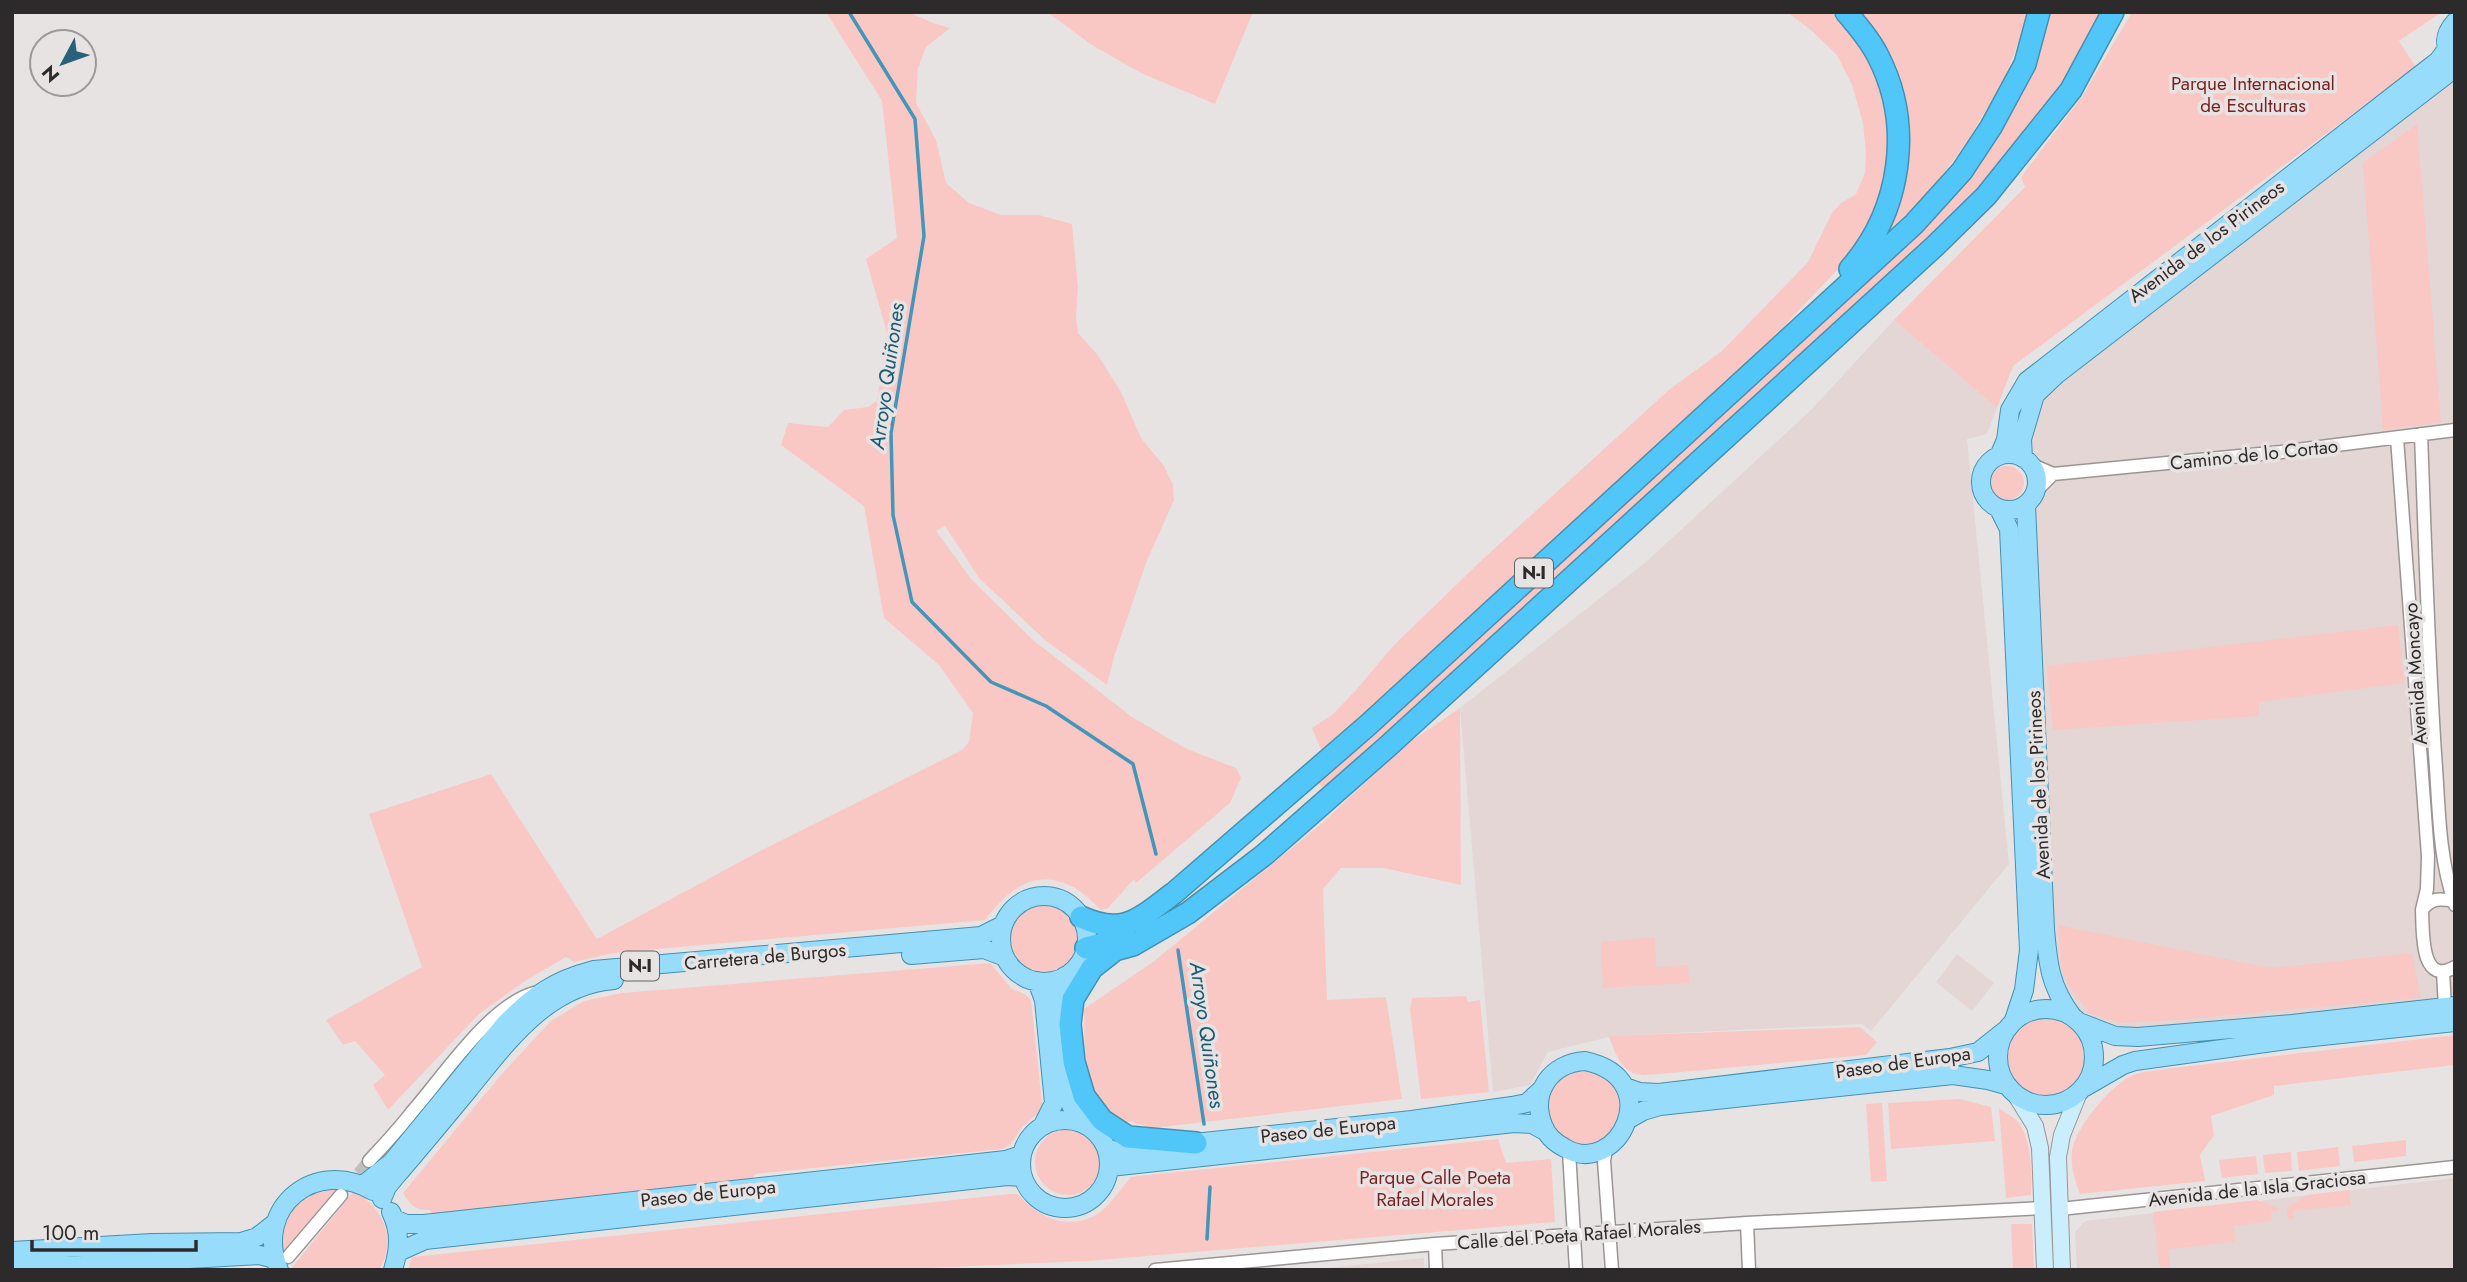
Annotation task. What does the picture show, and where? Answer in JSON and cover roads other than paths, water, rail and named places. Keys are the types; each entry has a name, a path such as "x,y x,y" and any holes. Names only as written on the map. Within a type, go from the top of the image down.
{"highway":[{"path":"1820,310 1832,289 1858,260 1876,233 1894,185 1898,157 1896,107 1887,76 1865,34 1846,12"},
{"name":"N-I","path":"1081,917 1111,927 1126,924 1174,893 1368,725 1914,224 1962,171 1991,127 2025,64 2039,12"},
{"name":"N-I","path":"1086,947 1155,931 1188,913 1264,855 1387,747 1925,255 1986,196 2071,90 2113,12"},
{"path":"1155,931 1133,945 1115,950 1092,968 1073,999 1070,1024 1074,1062 1084,1096 1101,1120 1128,1137 1196,1143"}],"main road":[{"path":"2451,55 2448,31 2455,22"},
{"name":"Avenida de los Pirineos","path":"1999,456 2006,440 2010,410 2026,381 2438,61 2451,55"},
{"name":"Avenida de los Pirineos","path":"2027,461 2022,439 2035,395 2057,374 2455,68"},
{"path":"2009,454 2027,461 2036,476 2030,499 2010,510 1999,509 1986,499 1980,489 1985,467 1999,456 2009,454"},
{"name":"Avenida de los Pirineos","path":"2030,499 2045,929 2053,987 2076,1019"},
{"name":"Avenida de los Pirineos","path":"1999,509 2009,529 2029,950 2025,990 2010,1024"},
{"name":"N-I","path":"1003,925 1010,912 1033,897 1060,899 1072,906 1081,917"},
{"path":"1043,1125 1054,1103 1044,1000 1037,981 1046,982 1065,976 1075,969 1086,947 1085,927 1081,917"},
{"path":"1003,925 1001,935 1005,957"},
{"name":"Carretera de Burgos","path":"363,1185 392,1162 505,1024 544,990 565,978 594,970 981,936 1003,925"},
{"name":"Carretera de Burgos","path":"382,1199 387,1187 518,1029 542,1008 571,991 600,981 984,949 1005,957"},
{"name":"N-I","path":"1005,957 1020,974 1037,981"},
{"path":"1065,976 1059,989 1059,1000 1069,1101 1079,1121"},
{"path":"2045,1270 2040,1148 2035,1126 2000,1072 1997,1057 2000,1042 2010,1024 2027,1012 2058,1010 2115,1036 2138,1037 2451,1012"},
{"path":"2012,1091 2032,1104 2048,1106 2064,1103 2123,1065 2135,1061 2294,1039 2451,1012"},
{"path":"2062,1270 2058,1157 2062,1135 2092,1074 2095,1060 2091,1039 2076,1019"},
{"name":"Paseo de Europa","path":"1625,1087 1639,1092 1659,1093 1950,1058 1978,1052 2010,1024"},
{"path":"1585,1061 1600,1064 1615,1074 1625,1087 1629,1119 1620,1135 1606,1148 1590,1153 1569,1151 1554,1142 1545,1130 1540,1118 1542,1089 1555,1071 1565,1063 1585,1061"},
{"name":"Paseo de Europa","path":"1629,1119 1660,1106 1953,1075 1987,1080 2012,1091"},
{"name":"Paseo de Europa","path":"1109,1158 1118,1151 1512,1107 1527,1103 1542,1089"},
{"path":"1060,1119 1079,1121 1097,1132 1109,1158 1107,1181 1090,1201 1078,1207 1051,1206 1029,1190 1023,1177 1021,1155 1033,1133 1043,1125 1060,1119"},
{"name":"Paseo de Europa","path":"1109,1158 1514,1122 1532,1124 1545,1130"},
{"name":"Paseo de Europa","path":"394,1219 406,1224 424,1224 992,1161 1021,1155"},
{"name":"Paseo de Europa","path":"398,1252 425,1240 994,1177 1023,1177"},
{"path":"12,1251 152,1243 241,1242 257,1237 275,1223 289,1200 310,1184 337,1179 363,1185 382,1199 394,1219 398,1235 398,1252 393,1270"},
{"path":"275,1223 272,1241 281,1262"},
{"path":"12,1269 259,1255 281,1262"}],"street":[{"name":"Camino de lo Cortao","path":"2027,461 2053,474 2293,451 2455,430"},
{"name":"Avenida Moncayo","path":"2421,434 2429,652 2443,855 2454,904"},
{"name":"Avenida Moncayo","path":"2397,438 2428,866 2427,889 2422,910 2428,964 2435,970 2449,969"},
{"path":"2030,499 2053,474"},
{"path":"2413,652 2429,652"},
{"path":"2422,910 2428,902 2437,898 2454,904"},
{"path":"2449,969 2451,1012"},
{"path":"369,1161 461,1053 502,1010 522,997 544,990"},
{"path":"1606,1148 1604,1161 1612,1270"},
{"path":"1569,1151 1576,1270"},
{"name":"Avenida de la Isla Graciosa","path":"2060,1209 2455,1167"},
{"path":"281,1262 341,1195"},
{"name":"Calle del Poeta Rafael Morales","path":"1155,1270 1435,1244 1747,1223 2043,1208"},
{"path":"1747,1223 1749,1270"},
{"path":"1435,1244 1436,1270"}],"waterway":[{"name":"Arroyo Quiñones","path":"849,12 915,119 924,236 891,433 893,515 912,602 991,682 1046,706 1133,764 1156,854"},
{"name":"Arroyo Quiñones","path":"1178,950 1204,1124"},
{"name":"Arroyo Quiñones","path":"1207,1239 1210,1187"}],"tunnel":[{"path":"347,1187 369,1161"}],"park label":[{"name":"Parque Internacional de Esculturas","path":"2253,94"},
{"name":"Parque Calle Poeta Rafael Morales","path":"1435,1188"}]}
